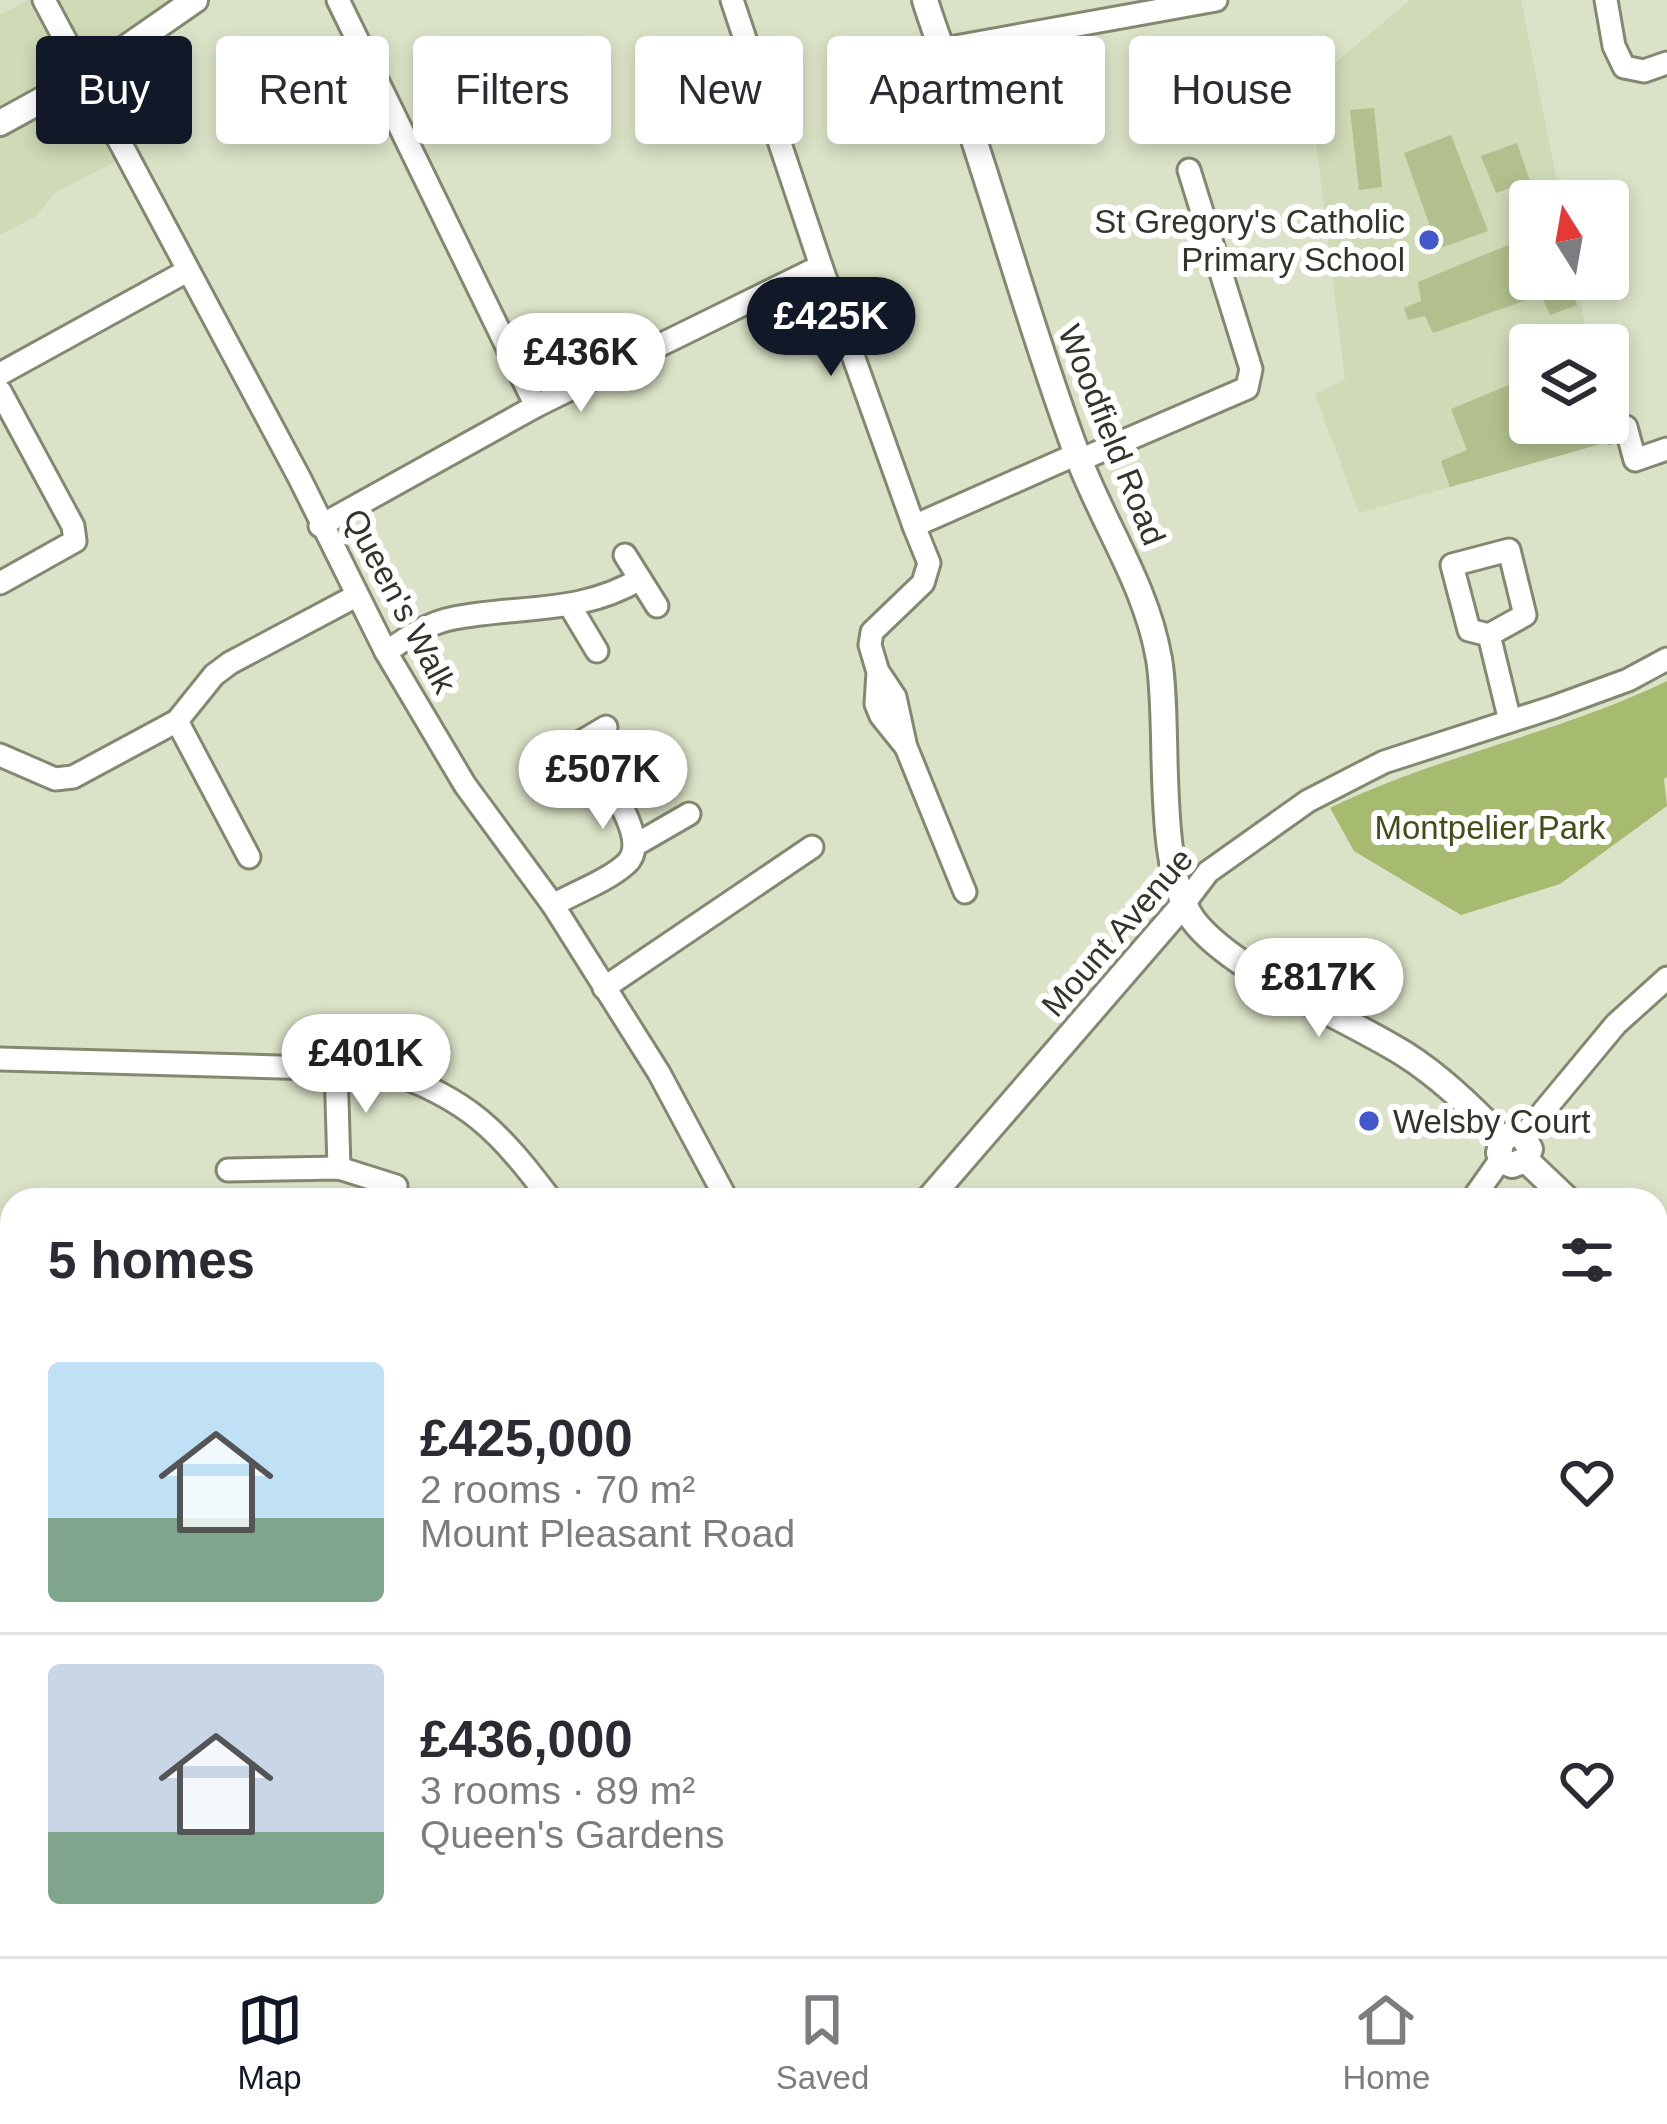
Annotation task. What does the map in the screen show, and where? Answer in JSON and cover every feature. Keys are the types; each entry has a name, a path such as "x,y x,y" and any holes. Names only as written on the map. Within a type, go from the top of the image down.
{"street":[{"name":"Queen's Walk","path":"44,0 63,36"},
{"path":"143,36 195,0"},
{"path":"338,0 536,406"},
{"path":"732,0 820,266 929,562 923,583 872,632 870,645 878,672 876,704 905,747 964,892"},
{"name":"Woodfield Road","path":"925,0 939,36"},
{"path":"1009,36 1168,4 1216,0"},
{"path":"1606,0 1614,46 1624,67 1644,70 1667,63"},
{"path":"0,123 36,103"},
{"name":"Queen's Walk","path":"120,144 300,479 386,652 465,785 553,905 659,1073 721,1188"},
{"name":"Woodfield Road","path":"974,144 1078,457 1144,597 1160,662 1171,854 1183,905"},
{"path":"914,526 1247,388 1251,369 1190,170"},
{"path":"320,526 536,406 820,266"},
{"path":"0,374 187,271"},
{"path":"0,391 73,526 75,541 0,583"},
{"path":"1629,438 1635,460 1667,449"},
{"path":"626,555 657,606"},
{"path":"386,652 419,629 453,618 570,606 610,597 640,579"},
{"path":"0,755 55,779 73,777 177,721 214,675 230,663 356,596"},
{"path":"570,606 597,651"},
{"path":"1489,635 1510,721"},
{"name":"Mount Avenue","path":"938,1188 1208,872 1308,801 1404,753 1628,680 1667,659"},
{"path":"177,721 249,857"},
{"path":"559,755 606,727"},
{"path":"580,742 633,827 638,844"},
{"path":"553,905 629,862 638,844 688,814"},
{"path":"604,988 812,847"},
{"path":"1183,905 1229,954 1436,1076 1555,1188"},
{"path":"1481,1188 1616,1024 1667,978"},
{"path":"0,1059 384,1070 430,1085 467,1108 505,1139 542,1188"},
{"path":"335,1066 339,1168"},
{"path":"228,1170 339,1168 396,1186"}],"shaded area":[{"path":"28,0 182,0 128,36 36,36 36,144 106,144 115,162 56,192 35,217 0,235 0,15"},
{"name":"St Gregory's Catholic Primary School","path":"1410,0 1521,0 1557,180 1509,180 1509,300 1580,300 1585,324 1509,324 1509,444 1600,444 1359,513 1315,394 1345,379 1316,144 1335,144 1335,63"},
{"path":"1374,108 1382,187 1359,190 1350,110"},
{"path":"1451,135 1488,231 1438,249 1404,153"},
{"path":"1517,143 1530,180 1509,180 1509,188 1496,193 1481,156"},
{"path":"1509,245 1509,300 1527,300 1433,333 1425,316 1408,320 1404,308 1421,301 1418,282"},
{"path":"1543,300 1575,300 1577,305 1550,315"},
{"path":"1509,385 1509,444 1600,444 1450,487 1441,461 1467,450 1451,409"}],"green space":[{"name":"Montpelier Park","path":"1667,681 1667,806 1560,884 1461,915 1354,851 1330,808 1413,773 1584,716"}],"place":[{"name":"St Gregory's Catholic Primary School","path":"1429,240"},
{"name":"Welsby Court","path":"1369,1121"}]}
